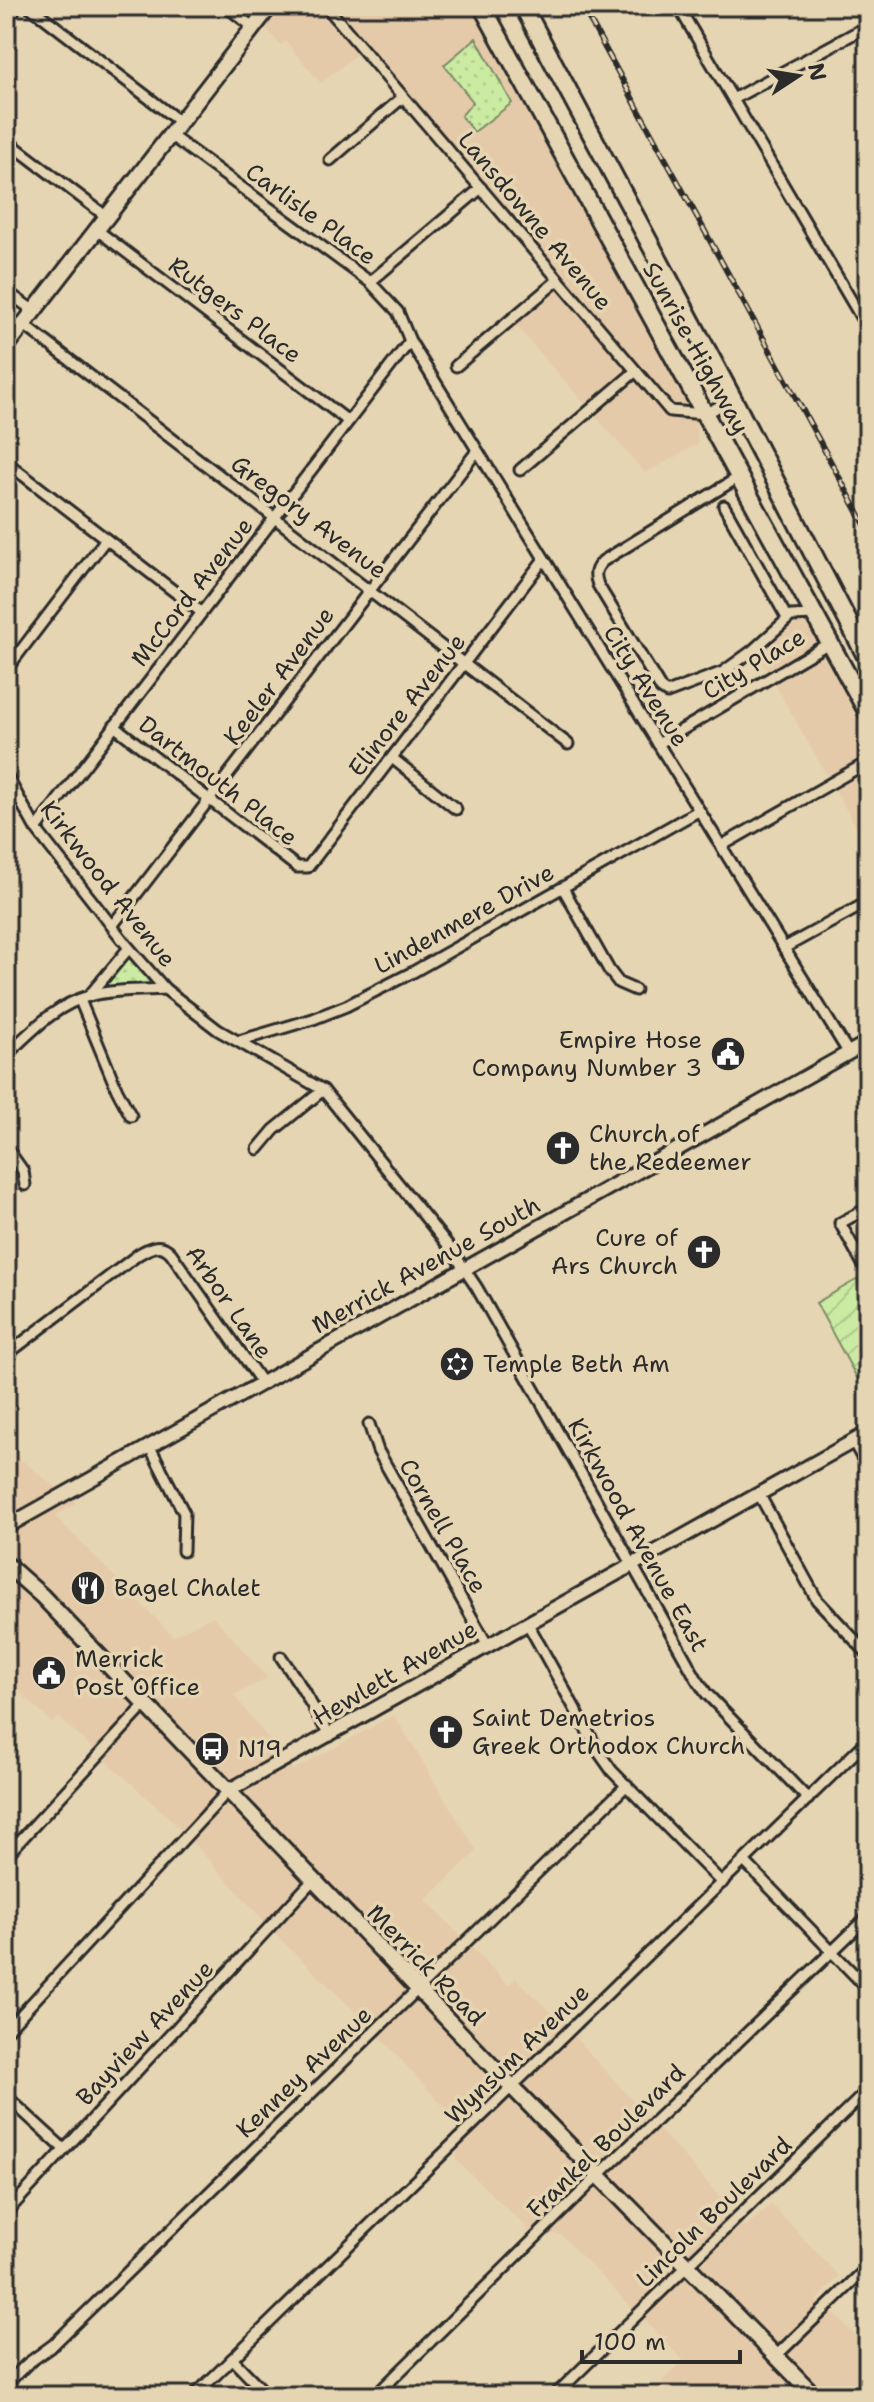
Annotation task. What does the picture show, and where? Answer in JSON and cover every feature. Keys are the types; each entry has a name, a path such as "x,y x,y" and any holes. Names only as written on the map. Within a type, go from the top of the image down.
{"highway":[{"name":"Sunrise Highway","path":"482,6 868,713"},
{"name":"Sunrise Highway","path":"523,6 868,660"}],"main road":[{"path":"6,347 270,6"},
{"name":"Merrick Avenue South","path":"6,1527 868,1042"},
{"name":"Hewlett Avenue","path":"228,1791 868,1433"},
{"name":"Merrick Road","path":"6,1564 42,1596 512,2087 815,2396"}],"street":[{"path":"6,20 17,6"},
{"path":"29,6 180,122"},
{"path":"226,6 253,27"},
{"name":"Lansdowne Avenue","path":"326,6 670,411 705,414"},
{"path":"678,6 868,329"},
{"path":"733,99 868,24 859,6"},
{"path":"330,160 403,97"},
{"name":"Carlisle Place","path":"170,135 370,282 398,312 410,341"},
{"path":"6,140 107,217"},
{"path":"370,282 481,188"},
{"name":"Rutgers Place","path":"97,230 348,421"},
{"path":"456,366 558,280"},
{"path":"6,291 34,311"},
{"name":"Gregory Avenue","path":"23,324 568,744"},
{"name":"McCord Avenue","path":"36,829 410,341"},
{"name":"City Avenue","path":"410,341 848,1052"},
{"path":"520,470 636,371"},
{"path":"705,414 733,399"},
{"name":"Keeler Avenue","path":"112,926 477,451"},
{"path":"6,462 201,612"},
{"path":"739,477 603,561 595,576 661,689 667,693 723,672 752,651 787,618 815,615"},
{"path":"724,506 787,618"},
{"path":"6,670 106,539"},
{"name":"Elinore Avenue","path":"297,867 308,867 544,559"},
{"name":"City Place","path":"658,744 829,643"},
{"name":"Dartmouth Place","path":"114,726 297,867"},
{"path":"392,758 456,809"},
{"path":"721,846 868,762"},
{"name":"Kirkwood Avenue","path":"6,775 36,829 165,989 218,1030 323,1090 464,1269"},
{"name":"Lindenmere Drive","path":"239,1041 346,1006 413,972 698,811"},
{"path":"563,888 609,970 619,983 635,990"},
{"path":"784,948 868,902"},
{"path":"84,998 129,948"},
{"path":"6,1055 48,1016 84,998 165,989"},
{"path":"84,998 117,1090 131,1116"},
{"path":"258,1149 274,1130 323,1090"},
{"path":"6,1147 23,1171 25,1185"},
{"path":"868,1208 840,1223 868,1273"},
{"name":"Arbor Lane","path":"6,1355 139,1254 158,1246 171,1253 262,1383"},
{"name":"Kirkwood Avenue East","path":"464,1269 706,1693 808,1799"},
{"name":"Cornell Place","path":"369,1424 378,1451 488,1646"},
{"path":"853,1441 868,1468"},
{"path":"150,1447 184,1513 183,1551"},
{"path":"759,1494 817,1600 868,1654"},
{"path":"528,1624 612,1771 722,1883"},
{"path":"281,1657 330,1736"},
{"path":"6,1856 146,1704"},
{"name":"Wynsum Avenue","path":"194,2396 868,1740"},
{"name":"Kenney Avenue","path":"6,2384 53,2345 627,1785"},
{"name":"Hewlett Avenue","path":"6,2031 228,1791"},
{"path":"745,1862 868,1989"},
{"name":"Bayview Avenue","path":"6,2213 313,1880"},
{"name":"Frankel Boulevard","path":"375,2396 599,2175 868,1917"},
{"name":"Lincoln Boulevard","path":"554,2396 868,2090"},
{"path":"6,2096 64,2149"},
{"path":"776,2356 868,2267"},
{"path":"232,2359 268,2396"},
{"path":"791,2396 803,2384"}],"shaded area":[{"path":"237,6 479,6 693,400 698,444 645,473 512,321 557,282 362,50 321,83 286,42 280,45 268,30"},
{"path":"804,619 868,736 868,848 754,648"},
{"path":"6,1448 76,1503 55,1516 173,1636 213,1616 268,1678 234,1695 293,1770 394,1715 477,1851 426,1900 508,1985 516,1978 561,2022 745,2227 771,2204 839,2276 817,2301 837,2316 868,2348 868,2396 674,2396 661,2382 683,2360 561,2235 529,2230 456,2160 459,2123 368,2024 283,1942 178,1826 59,1718 52,1723 6,1679"}],"green space":[{"path":"476,38 512,103 474,132 461,116 473,102 444,65"},
{"path":"129,951 161,987 98,991"},
{"path":"858,1279 868,1297 868,1398 816,1303"}],"railway":[{"path":"582,6 868,530"}],"place":[{"name":"Empire Hose Company Number 3","path":"728,1054"},
{"name":"Church of the Redeemer","path":"563,1148"},
{"name":"Cure of Ars Church","path":"704,1252"},
{"name":"Temple Beth Am","path":"457,1364"},
{"name":"Bagel Chalet","path":"88,1588"},
{"name":"Merrick Post Office","path":"49,1673"},
{"name":"Saint Demetrios Greek Orthodox Church","path":"446,1732"},
{"name":"N19","path":"212,1749"}]}
